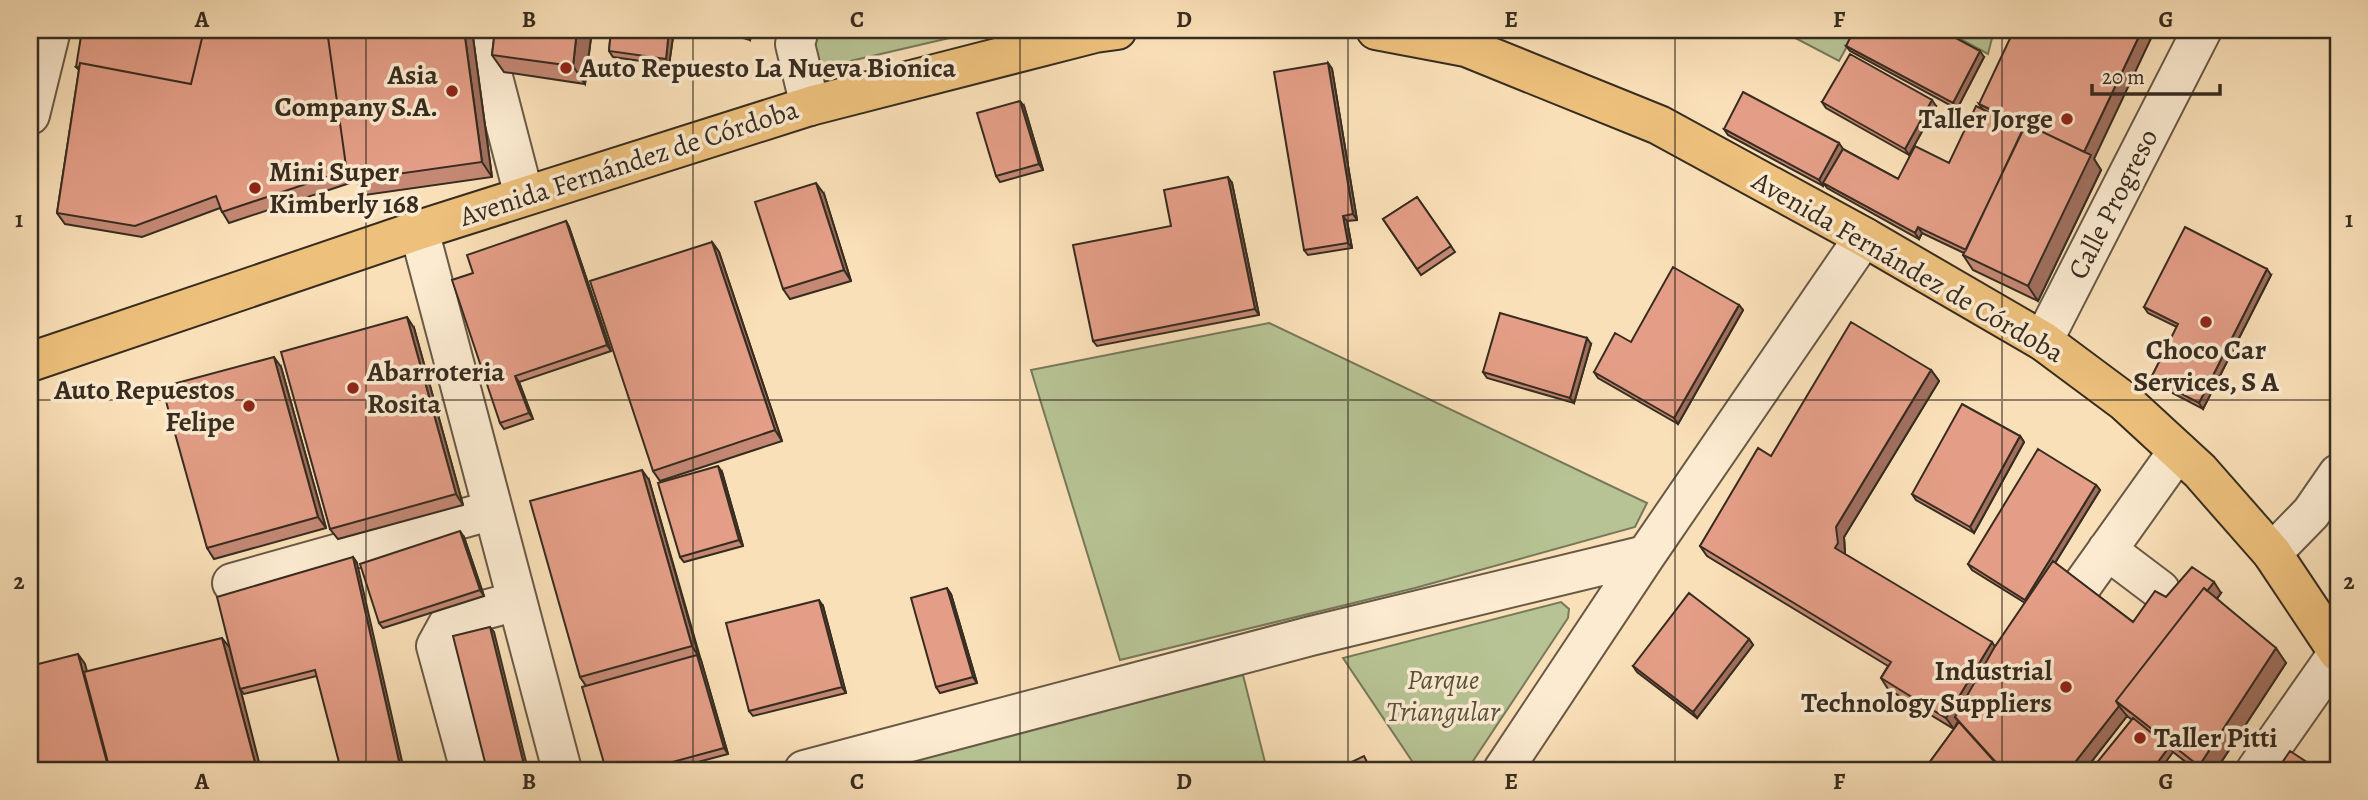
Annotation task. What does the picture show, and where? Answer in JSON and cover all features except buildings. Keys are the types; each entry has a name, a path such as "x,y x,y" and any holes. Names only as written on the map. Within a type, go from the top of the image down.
{"main road":[{"name":"Avenida Fernández de Córdoba","path":"30,362 419,230 810,106 1095,33 1117,30"},
{"name":"Avenida Fernández de Córdoba","path":"1376,30 1466,47 1659,125 1864,237 2043,341 2125,402 2200,471 2272,553 2338,652"}],"street":[{"path":"30,115 51,30"},
{"path":"488,30 492,73 524,196"},
{"path":"799,30 795,44 810,106"},
{"name":"Calle Progreso","path":"2043,341 2202,30"},
{"path":"419,230 562,770"},
{"path":"1503,770 1646,555 1864,237"},
{"path":"2081,587 2178,451"},
{"path":"2272,553 2311,513 2338,474"},
{"path":"232,583 493,510"},
{"path":"2106,551 2160,590"},
{"path":"804,770 1311,636 1646,555"},
{"path":"470,770 436,646 451,619 517,601"},
{"path":"2256,770 2338,652"}],"green space":[{"path":"811,30 984,30 816,69"},
{"path":"1780,30 1856,30 1839,61"},
{"path":"1944,30 1994,30 1988,54"},
{"path":"1269,323 1647,503 1635,527 1415,588 1120,660 1031,370"},
{"name":"Parque Triangular","path":"1561,602 1569,609 1568,618 1467,770 1418,770 1343,658"},
{"path":"1243,675 1267,770 876,770"}],"place":[{"name":"Auto Repuesto La Nueva Bionica","path":"566,68"},
{"name":"Asia Company S.A.","path":"452,91"},
{"name":"Taller Jorge","path":"2067,119"},
{"name":"Mini Super Kimberly 168","path":"255,188"},
{"name":"Choco Car Services, S A","path":"2206,322"},
{"name":"Abarroteria Rosita","path":"353,388"},
{"name":"Auto Repuestos Felipe","path":"249,406"},
{"name":"Industrial Technology Suppliers","path":"2066,687"},
{"name":"Taller Pitti","path":"2140,738"}]}
